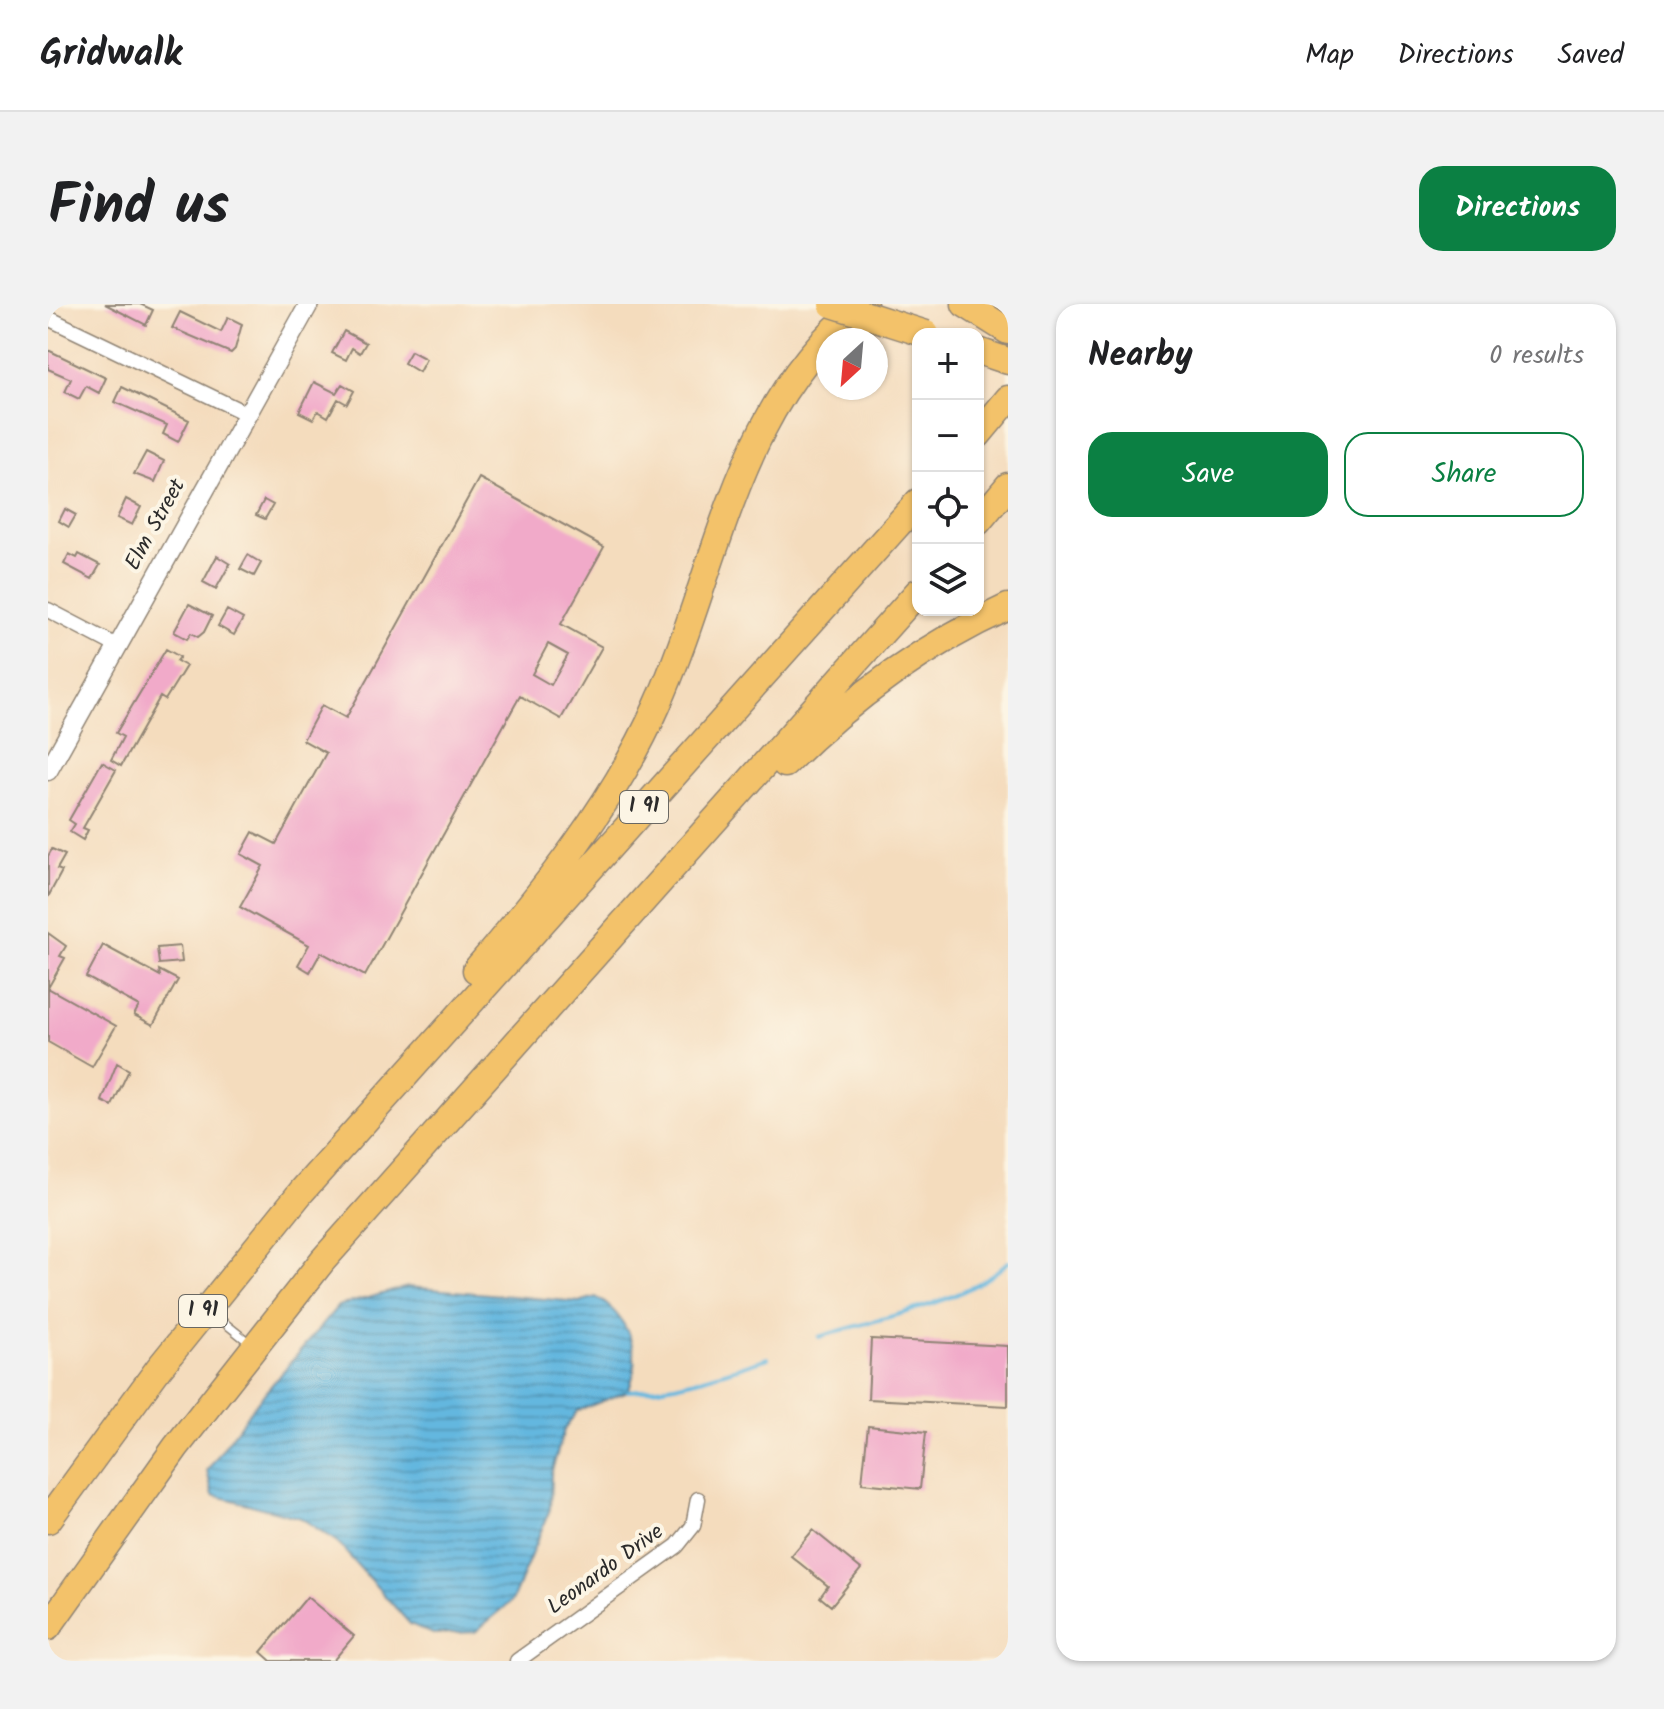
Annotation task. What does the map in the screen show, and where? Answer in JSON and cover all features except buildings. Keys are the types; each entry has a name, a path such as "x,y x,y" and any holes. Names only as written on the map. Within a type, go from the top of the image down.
{"highway":[{"path":"832,304 912,330"},
{"path":"370,1112 397,1061 496,945 619,779 668,680 764,423 803,362 864,304"},
{"path":"965,304 1008,331"},
{"path":"984,353 1008,361"},
{"path":"984,428 1008,399"},
{"path":"984,515 1008,486"},
{"name":"I 91","path":"48,1520 206,1308 370,1112 912,509"},
{"name":"I 91","path":"48,1627 144,1490 253,1345 387,1184 912,599"},
{"path":"695,841 735,817 804,745 875,686 937,644 1008,607"}],"street":[{"name":"Elm Street","path":"48,771 245,413 309,304"},
{"path":"48,318 245,413"},
{"path":"48,610 117,646"},
{"name":"Leonardo Drive","path":"517,1661 677,1546 693,1526 698,1499"}],"lane":[{"path":"206,1308 253,1345"}],"water":[{"path":"408,1287 579,1302 596,1297 617,1315 630,1338 633,1351 633,1378 628,1391 577,1411 564,1430 551,1474 550,1509 512,1601 475,1632 433,1634 410,1624 336,1541 301,1518 213,1495 207,1471 253,1407 338,1306"}],"waterway":[{"path":"819,1337 943,1300 989,1277 1008,1262"},
{"path":"628,1391 681,1384 768,1358"}]}
